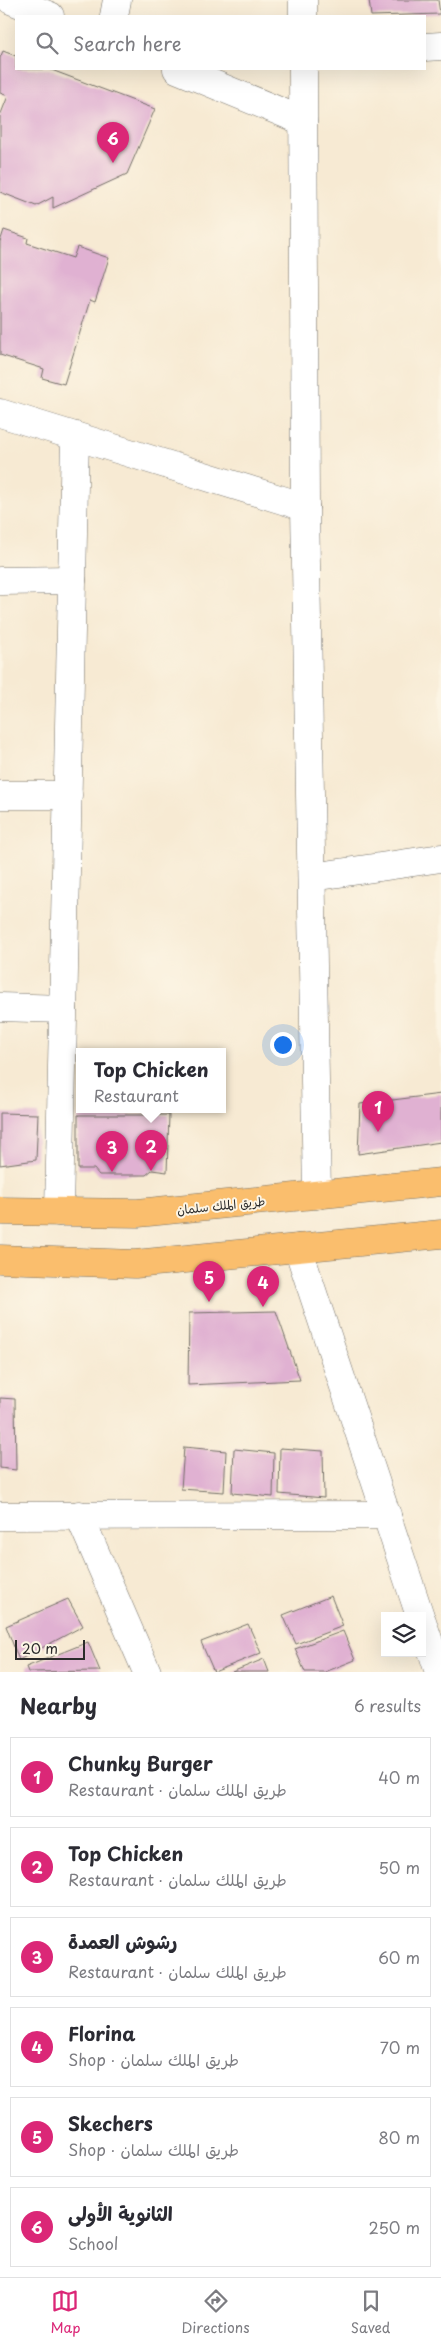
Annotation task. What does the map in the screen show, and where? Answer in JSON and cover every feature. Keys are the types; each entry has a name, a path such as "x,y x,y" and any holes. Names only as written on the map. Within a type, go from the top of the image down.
{"main road":[{"name":"طريق الملك سلمان","path":"0,1211 138,1213 441,1182"},
{"path":"0,1259 135,1264 441,1234"}],"street":[{"path":"11,0 48,15"},
{"path":"114,15 117,0"},
{"path":"303,0 303,15"},
{"path":"426,47 441,46"},
{"path":"179,70 303,121"},
{"path":"303,70 306,507 317,1195"},
{"path":"0,413 306,507"},
{"path":"59,1212 75,436"},
{"path":"0,581 72,580"},
{"path":"0,795 68,795"},
{"path":"312,877 441,858"},
{"path":"0,1007 63,1009"},
{"path":"298,1248 419,1612"},
{"path":"79,1515 147,1672"},
{"path":"0,1516 387,1515"},
{"path":"426,1633 439,1672"}],"building":[{"path":"369,0 438,0 440,14 406,15 371,15"},
{"path":"3,51 15,56 15,70 52,70 155,109 127,174 53,208 53,197 36,206 0,192 0,116 8,96 0,93 0,58"},
{"path":"4,230 28,238 27,243 73,258 77,247 109,258 95,302 90,300 64,384 42,378 44,369 0,355 0,242"},
{"path":"441,1094 441,1142 358,1154 360,1104"},
{"path":"0,1113 38,1114 36,1160 0,1165"},
{"path":"78,1115 169,1115 167,1172 152,1170 146,1175 99,1175 94,1169 78,1169"},
{"path":"276,1311 300,1380 188,1385 189,1313"},
{"path":"0,1398 15,1399 16,1470 0,1468"},
{"path":"184,1447 226,1451 224,1492 181,1489"},
{"path":"280,1448 323,1451 324,1498 279,1494"},
{"path":"234,1449 274,1453 273,1497 232,1493"},
{"path":"331,1596 343,1626 296,1644 283,1615"},
{"path":"68,1599 83,1626 19,1660 6,1626"},
{"path":"248,1624 261,1653 214,1672 201,1642"},
{"path":"343,1631 355,1660 325,1672 305,1672 295,1649"},
{"path":"88,1642 100,1671 28,1672 26,1667"},
{"path":"264,1659 269,1672 232,1672"}],"place":[{"name":"الثانوية الأولى","path":"113,163"},
{"name":"Chunky Burger","path":"378,1132"},
{"name":"Top Chicken","path":"151,1171"},
{"name":"رشوش العمدة","path":"112,1172"},
{"name":"Skechers","path":"209,1302"},
{"name":"Florina","path":"263,1307"}]}
